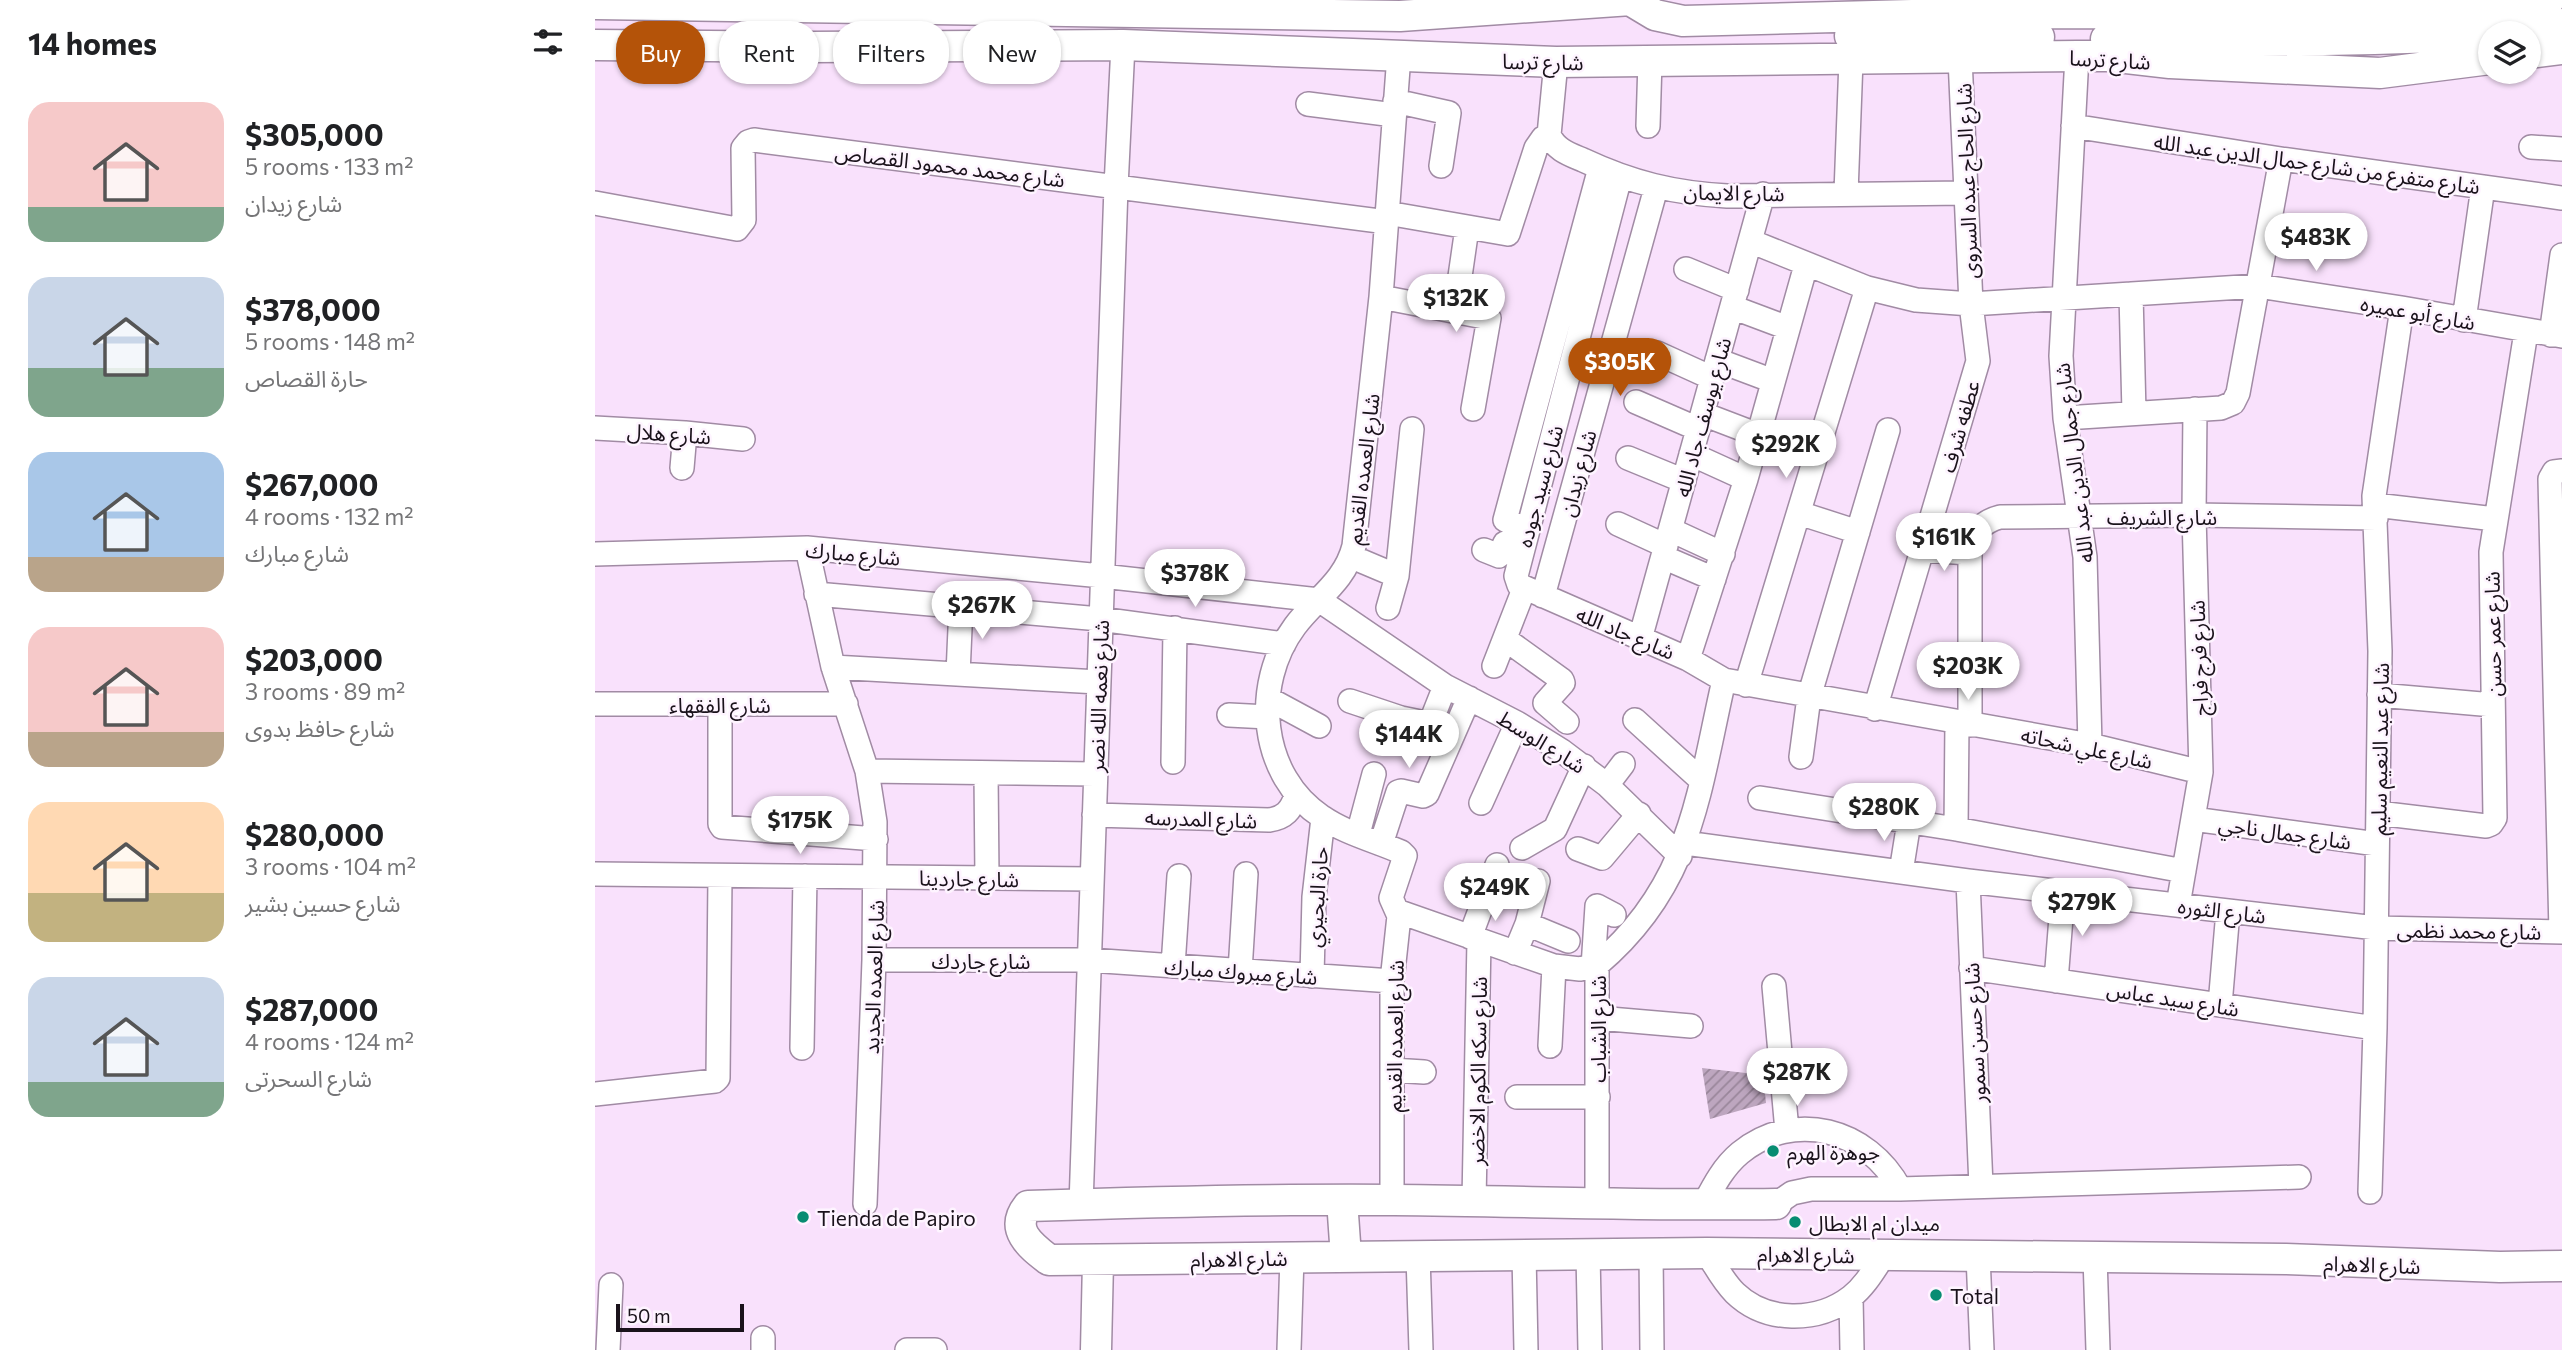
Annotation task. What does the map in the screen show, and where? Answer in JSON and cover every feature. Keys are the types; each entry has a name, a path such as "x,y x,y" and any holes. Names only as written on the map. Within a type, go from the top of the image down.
{"main road":[{"path":"597,3 779,7 847,4 1400,8 1630,0 1655,15 1683,21 1991,25 2277,42 2393,40 2478,34"},
{"path":"1650,61 1674,43 1699,37 2374,14 2549,0"},
{"path":"666,4 713,20 715,34 705,42"},
{"path":"776,21 774,17 779,7"},
{"path":"2541,27 2562,24"},
{"name":"شارع ترسا","path":"595,45 616,45"},
{"name":"شارع ترسا","path":"819,47 1123,45 1556,62 2109,56 2169,63 2380,73 2478,61"},
{"path":"2541,52 2562,49"},
{"path":"1342,1200 1346,1257"},
{"path":"1081,1205 1342,1200 1776,1205"},
{"name":"شارع الاهرام","path":"1081,1205 1028,1206 1021,1220 1022,1235 1026,1242 1049,1260 1098,1261 1707,1253 2286,1259 2500,1267 2562,1266"},
{"path":"1096,1350 1098,1261"}],"street":[{"name":"شارع نعمه الله نصر","path":"1081,1205 1100,619 1123,45"},
{"name":"شارع العمده القديم","path":"1392,1200 1392,981 1399,918 1391,898 1405,856 1323,818 1296,796 1275,759 1268,708 1273,671 1284,644 1293,628 1341,576 1352,557 1381,297 1399,55"},
{"name":"شارع جمال الدين عبد الله","path":"2077,56 2061,356 2065,418 2087,578 2090,745"},
{"name":"شارع الحاج عبده السروى","path":"1961,58 1971,304"},
{"path":"1846,193 1851,60"},
{"path":"1648,126 1650,61"},
{"path":"1549,135 1556,62"},
{"path":"1308,104 1448,113 1441,166"},
{"name":"شارع متفرع من شارع جمال الدين عبد الله","path":"2073,126 2281,159 2562,198"},
{"name":"شارع محمد محمود القصاص","path":"595,203 737,229 744,220 743,151 745,144 754,140 1509,234 1536,148 1543,138 1549,135"},
{"name":"شارع الايمان","path":"1549,135 1557,148 1610,173 1656,188 1691,194 1966,193"},
{"path":"2531,147 2562,149"},
{"path":"2065,418 2227,407 2237,399 2281,159"},
{"name":"شارع سيد جوده","path":"1534,592 1519,585 1515,579 1610,173"},
{"path":"2464,320 2483,187"},
{"name":"شارع زيدان","path":"1495,666 1505,639 1534,592 1656,188"},
{"name":"شارع يوسف جاد الله","path":"1640,639 1763,194"},
{"path":"1455,311 1467,228"},
{"name":"شارع أبو عميره","path":"1750,241 1867,288 1916,300 1971,304 2258,286 2557,336"},
{"path":"1688,659 1746,479 1806,265"},
{"path":"2557,336 2561,265"},
{"path":"1686,269 1788,328"},
{"name":"شارع الشباب","path":"1597,1203 1598,1018 1595,966 1626,938 1651,908 1682,850 1701,780 1798,513 1867,288"},
{"path":"2131,294 2134,413"},
{"path":"1381,297 1490,320 1473,409"},
{"name":"عطفه شرف","path":"1875,709 1978,360 1971,304"},
{"name":"شارع عبد النعيم سليم","path":"2370,1192 2377,928 2380,607 2376,478 2402,308"},
{"name":"شارع عمر حسن","path":"2378,813 2486,826 2491,824 2495,814 2490,568 2495,519 2526,332"},
{"path":"1657,353 1773,382"},
{"path":"1636,402 1758,435"},
{"name":"شارع فرج فراج","path":"2178,905 2201,772 2194,515 2195,409"},
{"name":"شارع هلال","path":"595,428 743,439"},
{"path":"1388,608 1397,576 1412,429"},
{"path":"1801,757 1809,697 1888,430"},
{"path":"682,468 685,433"},
{"path":"1691,454 1746,479"},
{"path":"1628,458 1684,481"},
{"path":"2561,932 2560,783 2550,480 2554,472 2562,471"},
{"path":"2375,512 2495,519"},
{"name":"شارع الشريف","path":"1970,553 1975,533 1990,520 2000,517 2375,512"},
{"path":"1798,513 1858,532"},
{"path":"1618,524 1667,544 1723,554"},
{"path":"1484,550 1499,556 1505,543 1525,539"},
{"path":"1667,544 1714,579"},
{"name":"شارع مبارك","path":"595,554 807,548 1319,600"},
{"name":"شارع العمده الجديد","path":"807,548 833,667 867,771 876,839 866,1204"},
{"path":"1923,550 1970,553 1956,829"},
{"path":"1352,557 1397,576"},
{"name":"شارع جاد الله","path":"1534,592 1688,659 1735,683"},
{"path":"815,594 1100,619 1284,644"},
{"name":"شارع الوسط","path":"1319,600 1445,686 1517,723 1584,766 1682,850"},
{"path":"958,674 961,606"},
{"path":"1173,762 1175,628"},
{"path":"1505,639 1562,680 1563,683 1545,703 1567,722"},
{"path":"833,667 1098,682"},
{"name":"شارع علي شحاته","path":"1735,683 2090,745 2201,772"},
{"path":"1350,701 1388,714 1430,723 1445,686"},
{"path":"2379,695 2493,705"},
{"path":"1381,844 1398,792 1426,795 1469,698"},
{"name":"شارع الفقهاء","path":"595,704 846,704"},
{"path":"720,704 720,824 727,828 876,839"},
{"path":"1229,715 1268,708 1319,726"},
{"path":"1635,720 1701,780"},
{"path":"1481,803 1517,723"},
{"path":"1607,785 1623,764"},
{"path":"1522,848 1555,829 1584,766"},
{"path":"867,771 1095,774"},
{"path":"986,772 987,878"},
{"path":"1359,834 1374,774"},
{"name":"شارع المدرسه","path":"1094,815 1269,821 1290,811 1296,796"},
{"path":"1760,799 1956,829 2184,871"},
{"path":"1578,849 1602,858 1639,814"},
{"name":"حارة البحيري","path":"1312,976 1314,897 1323,818"},
{"name":"شارع جمال ناجي","path":"2193,819 2378,844"},
{"path":"1901,872 1909,822"},
{"name":"شارع الثوره","path":"1682,850 1901,872 2377,928"},
{"name":"شارع سكه الكوم الاخضر","path":"1474,1201 1474,938 1497,865"},
{"name":"شارع جاردينا","path":"595,874 1092,879"},
{"path":"1240,971 1246,874"},
{"path":"595,1094 718,1079 720,876"},
{"path":"802,1048 805,876"},
{"path":"1173,966 1179,876"},
{"path":"1515,953 1527,923 1538,881"},
{"name":"شارع حسن سمور","path":"1968,881 1981,1186"},
{"path":"2056,981 2063,892"},
{"path":"1397,911 1554,966 1580,970 1595,966 1597,906 1614,915"},
{"path":"2220,1005 2228,911"},
{"path":"1527,923 1569,941"},
{"name":"شارع محمد نظمى","path":"2377,928 2561,932"},
{"name":"شارع جاردك","path":"874,960 1089,960"},
{"name":"شارع مبروك مبارك","path":"1089,960 1392,981"},
{"path":"1550,1046 1554,966"},
{"name":"شارع سيد عباس","path":"1971,968 2375,1028"},
{"path":"1774,986 1787,1131"},
{"path":"1598,1018 1691,1026"},
{"path":"1391,1070 1425,1072"},
{"path":"1517,1097 1598,1097"},
{"path":"1703,1206 1716,1181 1739,1154 1770,1135 1787,1131 1818,1130 1848,1137 1866,1147 1881,1161 1900,1189"},
{"path":"1776,1205 1783,1198 1801,1190 2299,1177"},
{"path":"1651,1253 1652,1350"},
{"path":"1707,1253 1737,1295 1773,1314 1794,1316 1814,1315 1834,1308 1851,1297 1884,1255"},
{"path":"1524,1254 1526,1350"},
{"path":"1588,1254 1590,1350"},
{"path":"1418,1256 1421,1350"},
{"path":"1978,1256 1982,1350"},
{"path":"1289,1350 1292,1257"},
{"path":"2095,1257 2098,1350"},
{"path":"608,1350 611,1285"},
{"path":"1851,1297 1852,1350"},
{"path":"907,1350 935,1350"}],"building":[{"path":"1702,1068 1763,1075 1766,1103 1710,1119"}],"place":[{"name":"جوهرة الهرم","path":"1773,1151"},
{"name":"Tienda de Papiro","path":"803,1217"},
{"name":"ميدان ام الابطال","path":"1795,1222"},
{"name":"Total","path":"1936,1295"}]}
